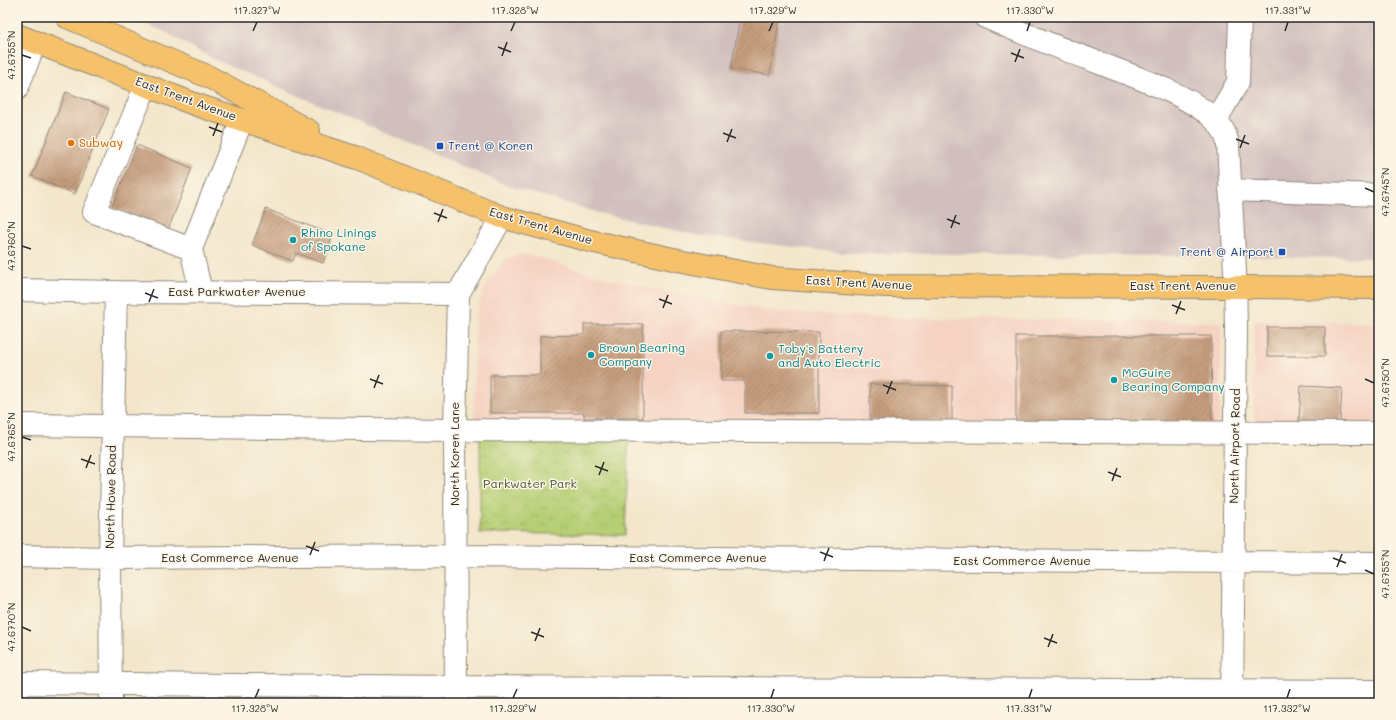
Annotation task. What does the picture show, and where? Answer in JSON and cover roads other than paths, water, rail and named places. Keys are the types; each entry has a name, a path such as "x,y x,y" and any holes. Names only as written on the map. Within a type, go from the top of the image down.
{"main road":[{"name":"East Trent Avenue","path":"67,17 208,77 358,158"},
{"path":"105,17 155,54"},
{"name":"East Trent Avenue","path":"26,38 194,104 358,158 502,217 590,241 772,278 871,286 1379,288"}],"street":[{"path":"997,20 1049,44 1158,86 1197,106 1216,120 1238,82 1240,17"},
{"path":"17,89 26,38"},
{"path":"146,85 94,212 191,249"},
{"path":"201,292 191,249 242,120"},
{"name":"North Airport Road","path":"1216,120 1225,132 1227,138 1236,287 1232,696"},
{"path":"1230,190 1379,195"},
{"name":"North Koren Lane","path":"456,695 455,430 458,294 502,217"},
{"name":"East Parkwater Avenue","path":"17,290 458,294"},
{"name":"North Howe Road","path":"111,693 110,558 116,292"},
{"path":"17,425 455,430 1379,433"},
{"name":"East Commerce Avenue","path":"17,556 110,558 455,556 1379,563"},
{"path":"17,683 111,693 1232,696 1379,692"}],"place":[{"name":"Subway","path":"71,143"},
{"name":"Trent @ Koren","path":"440,146"},
{"name":"Rhino Linings of Spokane","path":"293,240"},
{"name":"Trent @ Airport","path":"1282,252"},
{"name":"Brown Bearing Company","path":"591,355"},
{"name":"Toby's Battery and Auto Electric","path":"770,356"},
{"name":"McGuire Bearing Company","path":"1114,380"}],"park label":[{"name":"Parkwater Park","path":"530,484"}]}
